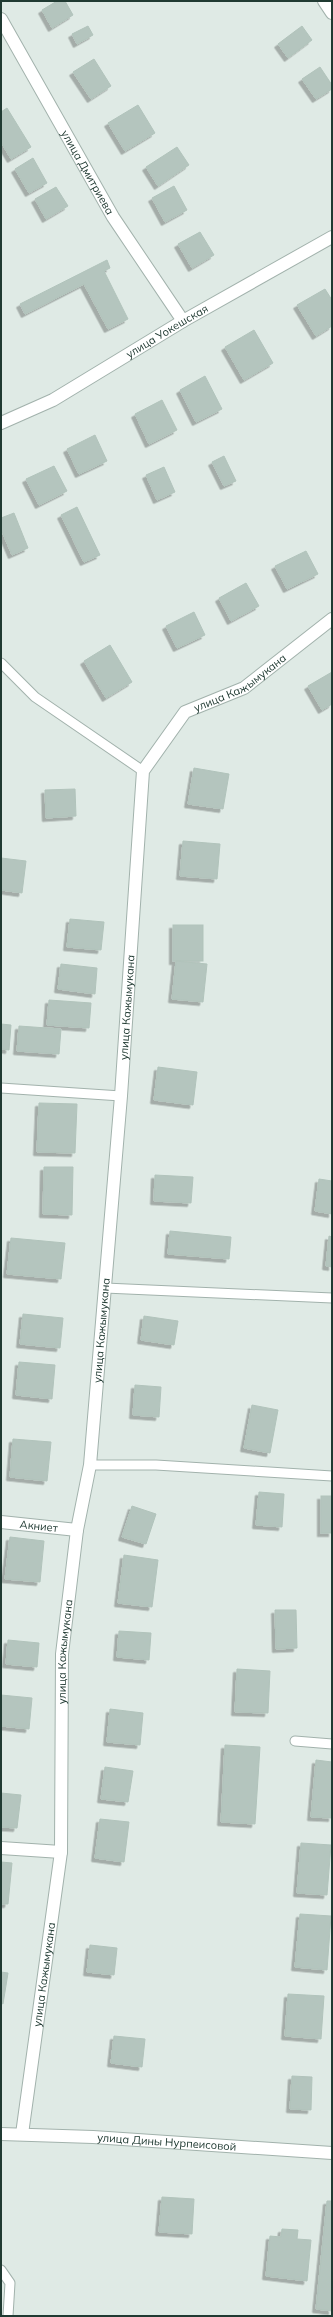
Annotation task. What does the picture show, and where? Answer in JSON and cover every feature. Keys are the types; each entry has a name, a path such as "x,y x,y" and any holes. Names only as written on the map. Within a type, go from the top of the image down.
{"street":[{"path":"324,1 332,13"},
{"name":"улица Дмитриева","path":"1,19 113,217 184,321"},
{"name":"улица Уокешская","path":"1,423 53,400 184,321 332,237"},
{"name":"улица Кажымукана","path":"22,2134 61,1852 62,1654 77,1530 90,1464 121,1096 143,771 185,712 244,688 332,619"},
{"name":"Акниет","path":"1,1522 77,1530"},
{"path":"1,1848 61,1852"},
{"name":"улица Дины Нурпеисовой","path":"1,2134 22,2134 332,2153"}],"lane":[{"path":"1,663 35,697 143,771"},
{"path":"1,1088 121,1096"},
{"path":"105,1288 332,1298"},
{"path":"90,1464 156,1465 332,1476"},
{"path":"295,1741 332,1744"},
{"path":"1,2270 10,2283 8,2316"}],"building":[{"path":"57,1 65,1 73,15 52,28 42,10"},
{"path":"88,26 93,35 77,44 72,34"},
{"path":"302,26 312,40 288,58 278,44"},
{"path":"94,59 111,86 91,99 73,72"},
{"path":"320,67 332,85 332,89 316,99 302,79"},
{"path":"138,105 155,133 125,151 108,123"},
{"path":"7,108 31,147 11,159 1,142 1,112"},
{"path":"177,147 189,165 158,186 146,167"},
{"path":"33,158 47,183 29,193 15,169"},
{"path":"174,186 187,210 165,222 152,198"},
{"path":"56,187 68,206 46,219 35,199"},
{"path":"200,232 214,255 192,268 178,244"},
{"path":"107,260 110,268 104,271 128,319 108,329 84,284 25,314 20,304"},
{"path":"325,289 332,300 332,326 316,336 297,305"},
{"path":"254,330 273,363 244,380 225,347"},
{"path":"205,376 222,409 196,422 180,390"},
{"path":"162,400 177,430 149,444 135,414"},
{"path":"95,435 107,461 79,474 67,449"},
{"path":"224,456 236,481 224,486 212,462"},
{"path":"54,466 67,491 39,505 26,479"},
{"path":"164,467 175,492 157,500 146,475"},
{"path":"77,507 100,555 84,562 61,515"},
{"path":"14,513 28,548 12,555 1,529 1,518"},
{"path":"306,551 318,574 287,589 275,566"},
{"path":"246,583 259,606 231,621 219,598"},
{"path":"194,612 205,635 177,648 166,626"},
{"path":"110,645 132,682 106,698 84,661"},
{"path":"332,672 332,704 322,710 308,686"},
{"path":"194,768 229,774 223,809 188,804"},
{"path":"75,789 76,816 46,818 45,790"},
{"path":"183,841 220,844 217,879 180,876"},
{"path":"1,858 26,861 22,893 1,890"},
{"path":"70,919 104,922 101,950 67,947"},
{"path":"173,925 203,925 203,961 173,961"},
{"path":"176,961 207,964 203,1002 172,999"},
{"path":"61,964 97,968 95,994 58,989"},
{"path":"49,1000 91,1003 89,1028 47,1025"},
{"path":"1,1024 11,1025 9,1050 1,1049"},
{"path":"19,1026 61,1029 59,1054 17,1051"},
{"path":"158,1067 197,1072 193,1105 154,1100"},
{"path":"39,1103 77,1104 75,1153 37,1152"},
{"path":"44,1167 73,1167 72,1215 43,1214"},
{"path":"155,1175 193,1177 191,1203 154,1201"},
{"path":"319,1179 332,1181 332,1214 315,1211"},
{"path":"170,1231 231,1237 229,1259 168,1254"},
{"path":"329,1236 332,1237 332,1267 326,1266"},
{"path":"11,1238 65,1243 61,1279 7,1274"},
{"path":"23,1314 63,1318 60,1348 20,1344"},
{"path":"144,1316 178,1321 174,1345 141,1340"},
{"path":"19,1362 55,1365 52,1399 16,1395"},
{"path":"135,1385 161,1387 159,1417 133,1415"},
{"path":"252,1405 278,1410 270,1453 244,1448"},
{"path":"13,1439 51,1442 47,1481 10,1477"},
{"path":"259,1492 284,1494 282,1527 256,1525"},
{"path":"321,1496 332,1496 332,1533 321,1533"},
{"path":"132,1506 156,1514 146,1544 122,1537"},
{"path":"10,1537 44,1541 40,1582 5,1579"},
{"path":"124,1555 158,1560 152,1607 118,1603"},
{"path":"275,1610 296,1610 297,1648 276,1649"},
{"path":"119,1631 151,1633 149,1660 117,1657"},
{"path":"8,1640 39,1643 37,1667 6,1664"},
{"path":"237,1669 270,1671 268,1713 235,1712"},
{"path":"1,1695 32,1698 29,1729 1,1726"},
{"path":"110,1709 143,1713 140,1745 107,1742"},
{"path":"225,1745 260,1747 255,1824 221,1822"},
{"path":"316,1760 332,1762 332,1818 311,1817"},
{"path":"105,1767 133,1771 128,1802 101,1799"},
{"path":"1,1793 21,1795 17,1828 1,1827"},
{"path":"100,1819 129,1822 124,1862 95,1858"},
{"path":"301,1843 331,1845 327,1895 297,1893"},
{"path":"1,1862 12,1863 8,1904 1,1904"},
{"path":"300,1914 331,1916 327,1970 295,1967"},
{"path":"90,1945 117,1948 114,1975 87,1972"},
{"path":"1,1972 8,1973 3,2004 1,2003"},
{"path":"288,1994 324,1996 321,2039 285,2036"},
{"path":"114,2036 145,2039 142,2067 111,2063"},
{"path":"292,2076 312,2077 311,2110 290,2109"},
{"path":"162,2197 194,2199 192,2234 159,2232"},
{"path":"327,2201 332,2201 332,2311 316,2309"},
{"path":"282,2229 298,2230 297,2239 311,2240 307,2281 266,2276 270,2236 281,2237"}]}
